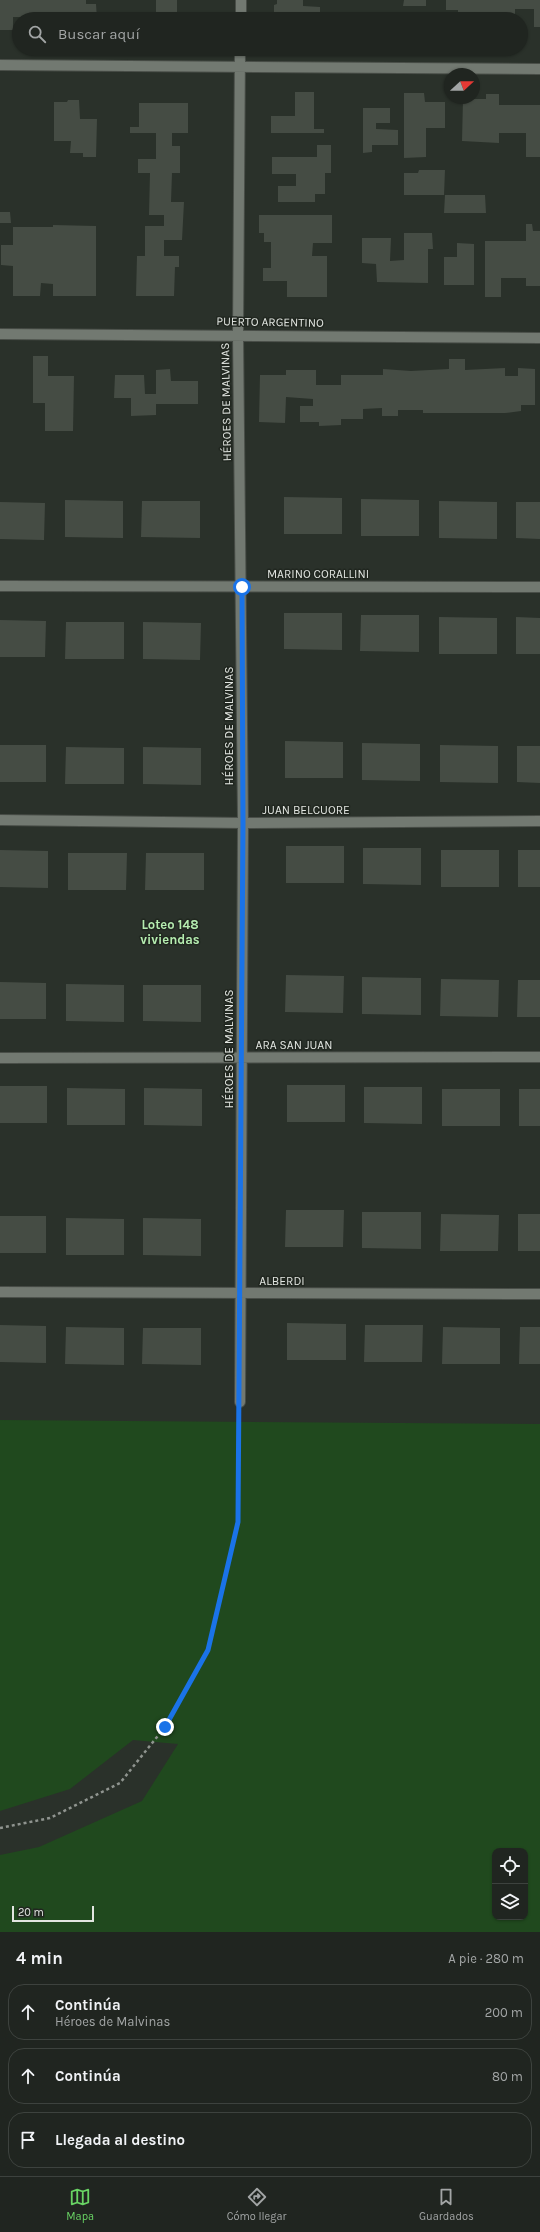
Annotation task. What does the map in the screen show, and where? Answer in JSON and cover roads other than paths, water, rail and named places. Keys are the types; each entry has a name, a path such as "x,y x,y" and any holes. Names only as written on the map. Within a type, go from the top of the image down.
{"street":[{"path":"241,0 241,12"},
{"name":"HÉROES DE MALVINAS","path":"240,56 238,334 242,587 243,823 240,1402"},
{"path":"0,65 540,69"},
{"name":"PUERTO ARGENTINO","path":"0,334 238,334 540,338"},
{"name":"MARINO CORALLINI","path":"0,586 540,587"},
{"name":"JUAN BELCUORE","path":"0,820 243,823 540,821"},
{"name":"ARA SAN JUAN","path":"0,1058 540,1057"},
{"name":"ALBERDI","path":"0,1292 540,1294"}],"district":[{"name":"Loteo 148 viviendas","path":"170,932"}]}
